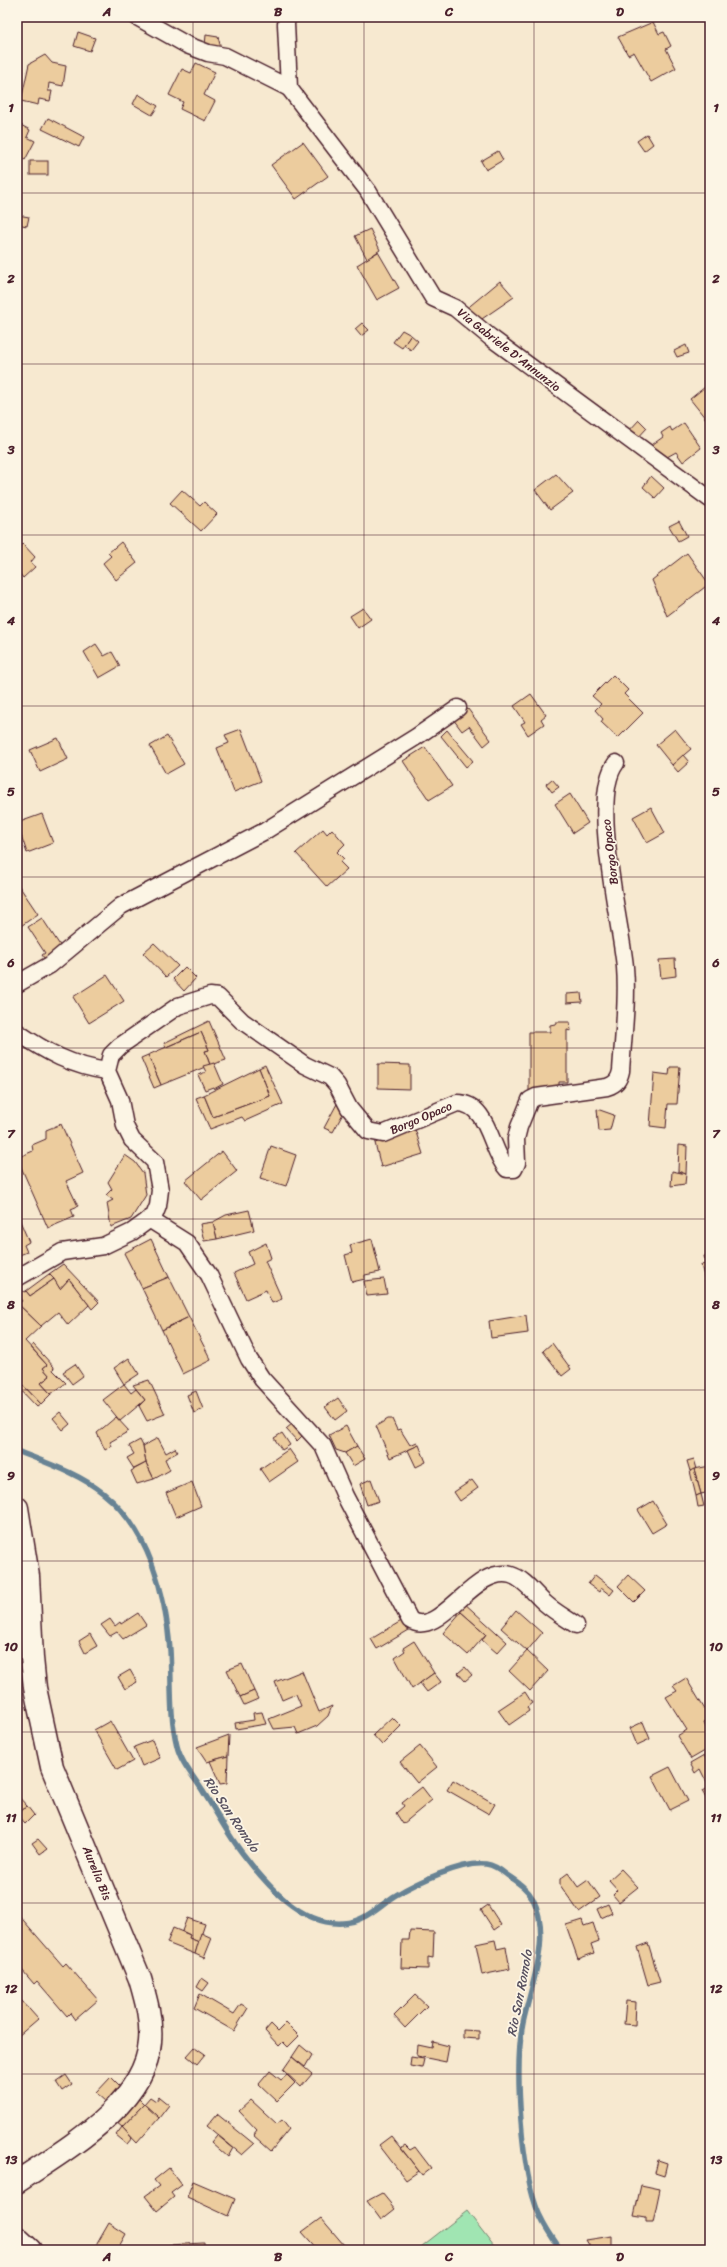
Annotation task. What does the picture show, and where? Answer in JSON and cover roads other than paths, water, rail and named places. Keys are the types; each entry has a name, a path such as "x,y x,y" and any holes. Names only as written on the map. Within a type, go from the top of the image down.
{"main road":[{"name":"Aurelia Bis","path":"17,1508 28,1576 35,1688 52,1767 140,1979 150,2012 150,2043 142,2072 115,2110 86,2135 17,2182"},
{"path":"17,2238 30,2250"}],"street":[{"path":"137,17 187,45 208,53 225,56 289,88 286,24 288,17"},
{"name":"Via Gabriele D'Annunzio","path":"289,88 368,191 432,298 455,308 490,337 710,499"},
{"path":"17,984 50,965 121,906 265,831 416,737 458,708"},
{"name":"Borgo Opaco","path":"107,1071 112,1055 120,1046 178,1006 210,996 218,997 242,1021 305,1065 330,1077 337,1085 349,1108 368,1131 383,1134 457,1103 467,1103 474,1108 489,1131 501,1162 507,1169 514,1168 517,1163 516,1139 519,1127 530,1100 536,1097 607,1087 615,1084 619,1079 621,1071 625,968 607,851 605,818 607,782 611,769 616,763"},
{"path":"17,1032 42,1049 64,1061 87,1068 107,1071 120,1100 125,1126 132,1140 155,1162 160,1190 158,1206 154,1216 132,1232 103,1246 62,1252 17,1278"},
{"path":"150,1219 187,1243 209,1275 249,1359 262,1379 323,1446 359,1523 410,1620 418,1624 426,1623 440,1615 485,1578 504,1573 522,1580 547,1605 576,1625"}],"waterway":[{"name":"Rio San Romolo","path":"17,1451 73,1474 93,1486 119,1508 132,1525 152,1564 164,1607 170,1650 171,1698 174,1734 179,1752 227,1832 262,1878 286,1901 313,1918 328,1922 351,1922 365,1917 396,1895 427,1879 452,1869 476,1864 486,1864 497,1868 522,1886 531,1895 538,1914 541,1929 538,1961 520,2042 519,2092 521,2119 528,2173 533,2196 541,2219 561,2250"}]}
